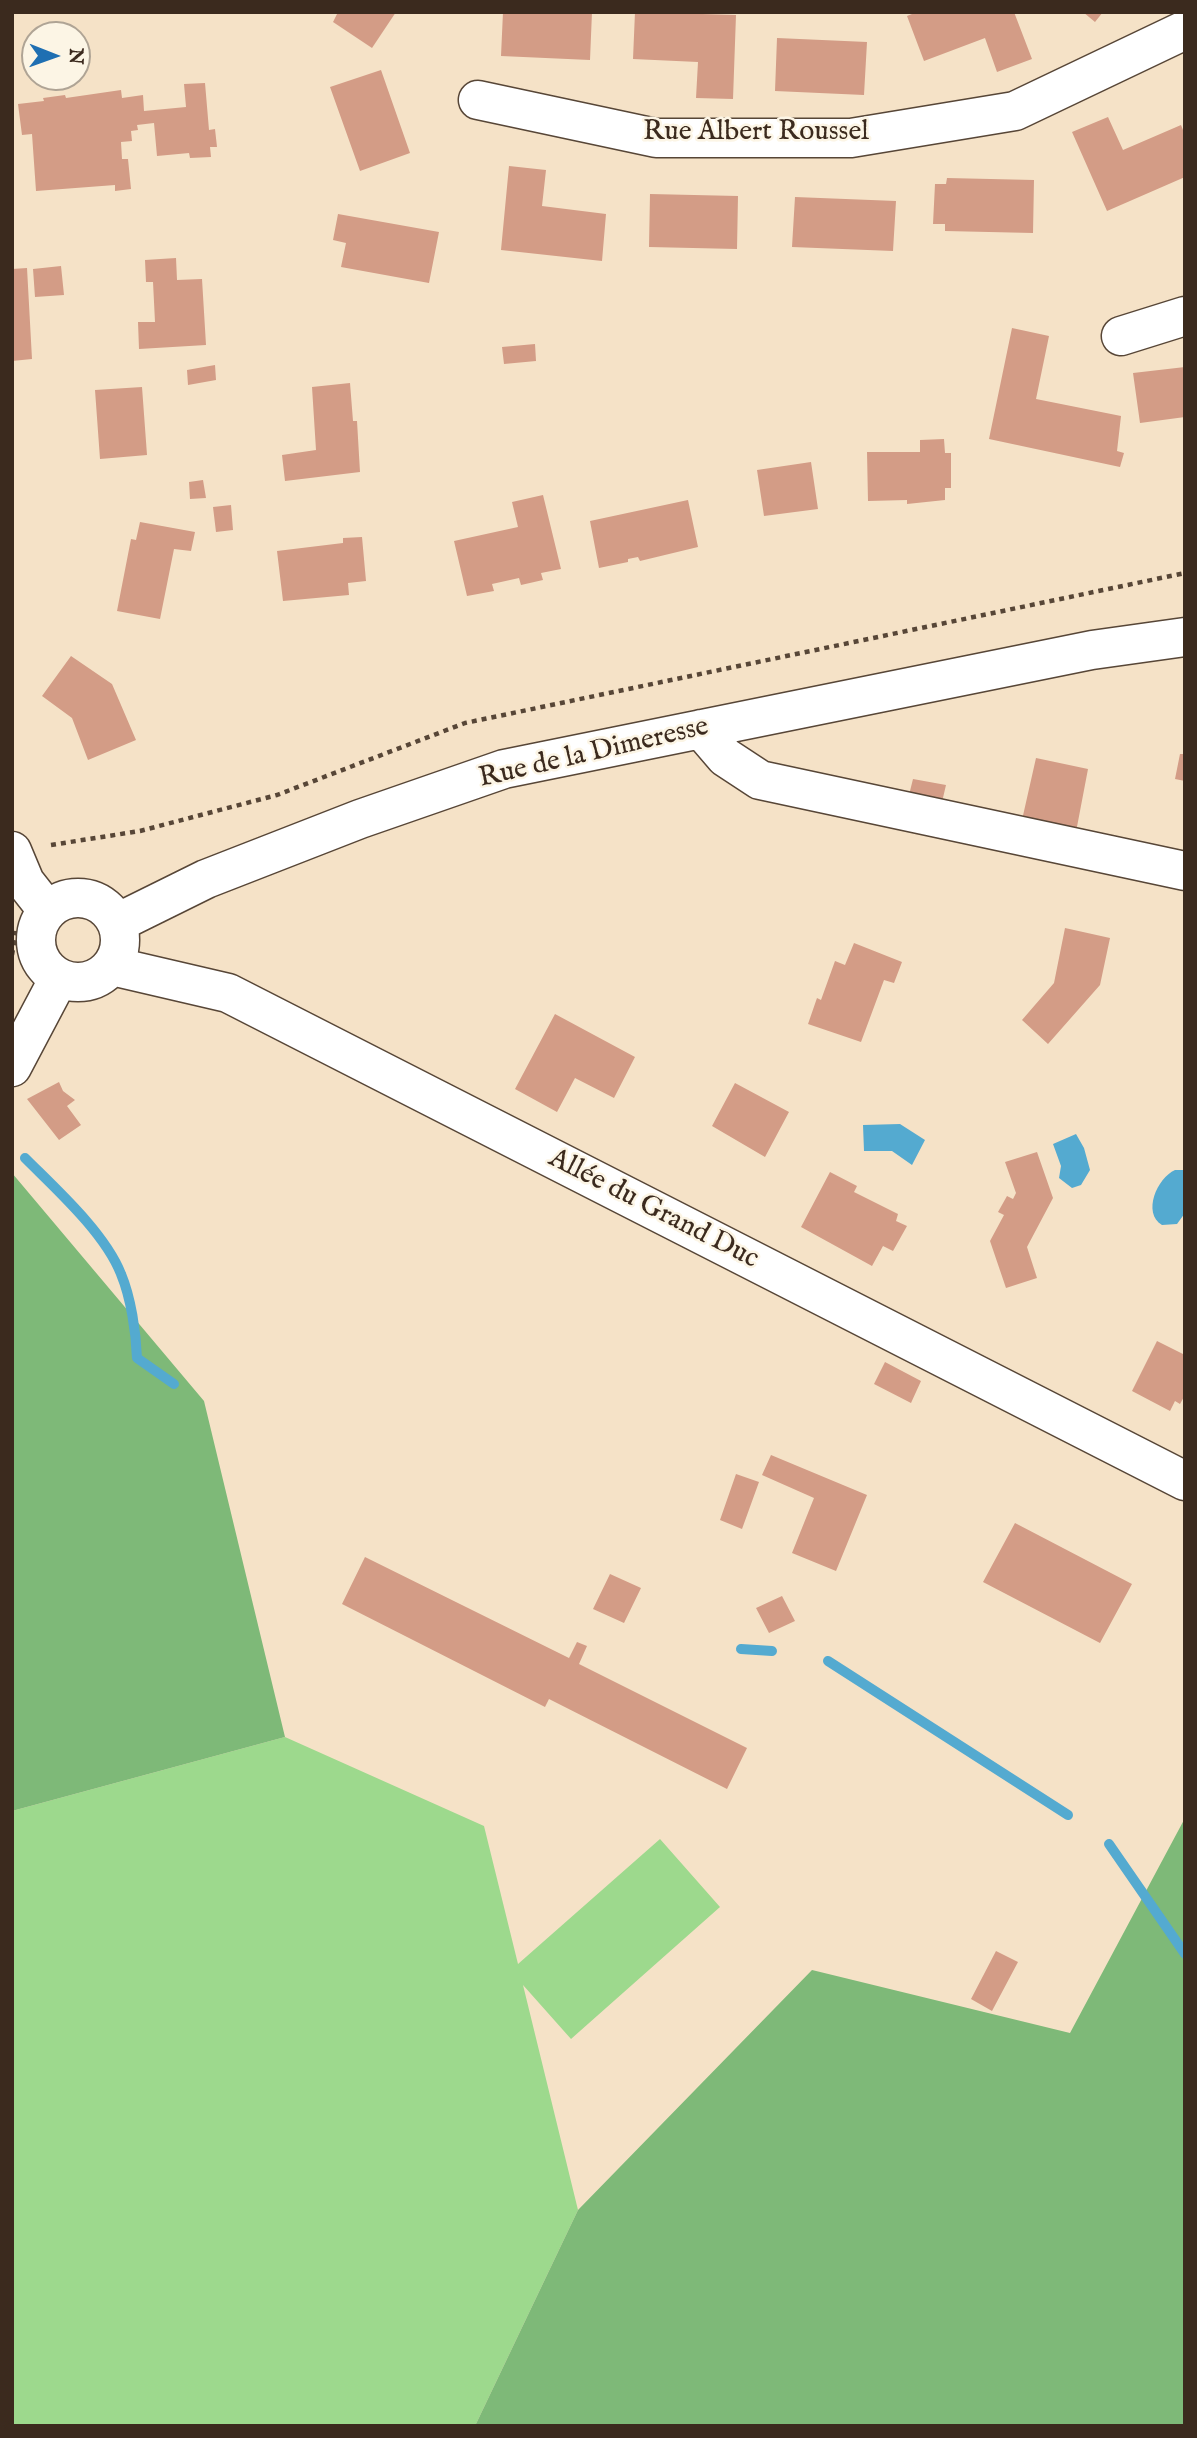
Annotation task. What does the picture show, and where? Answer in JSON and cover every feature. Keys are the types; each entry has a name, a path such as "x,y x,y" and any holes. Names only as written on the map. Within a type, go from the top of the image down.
{"street":[{"name":"Rue Albert Roussel","path":"478,100 656,138 851,138 1015,111 1185,30"},
{"path":"1121,336 1185,316"},
{"name":"Rue de la Dimeresse","path":"1092,650 1185,622"},
{"name":"Rue de la Dimeresse","path":"117,923 206,879 360,819 504,769 1092,650 1185,637"},
{"path":"701,729 725,757 760,780 1185,871"},
{"path":"25,849 25,882 47,910"},
{"path":"72,898 99,903 117,923 120,945 112,966 101,976 87,981 59,978 44,966 36,947 37,927 47,910 72,898"},
{"name":"Allée du Grand Duc","path":"112,966 228,993 1185,1481"},
{"path":"12,1067 59,978"}],"path":[{"path":"25,849 140,831 277,795 465,723 1185,573"}],"green space":[{"path":"12,1173 204,1401 285,1737 12,1811"},
{"path":"285,1737 484,1826 518,1964 660,1839 720,1907 571,2039 523,1985 578,2210 475,2426 12,2426 12,1811"},
{"path":"1185,1818 1185,2426 475,2426 578,2210 812,1970 1070,2033"}],"water":[{"path":"900,1124 925,1140 912,1165 892,1151 864,1151 863,1125"},
{"path":"1076,1134 1084,1148 1090,1170 1081,1185 1072,1188 1059,1178 1061,1166 1053,1144"},
{"path":"1175,1170 1185,1170 1185,1213 1177,1224 1162,1225 1153,1212 1154,1196 1163,1180"}],"building":[{"path":"338,12 396,12 372,48 333,22"},
{"path":"503,12 592,12 590,60 501,56"},
{"path":"635,12 736,15 733,99 696,98 698,62 633,59"},
{"path":"917,12 1014,12 1032,59 997,72 985,38 924,61 907,16"},
{"path":"1083,12 1103,12 1095,22"},
{"path":"777,38 867,42 864,95 775,91"},
{"path":"381,70 410,153 360,171 330,87"},
{"path":"205,83 209,130 215,129 217,147 210,147 211,157 190,158 189,153 157,156 154,123 137,125 138,130 131,131 132,141 121,142 122,159 128,159 131,189 115,191 115,185 36,191 32,134 22,135 18,104 65,95 66,98 121,90 122,98 143,95 144,111 186,107 184,84"},
{"path":"1108,117 1123,150 1181,125 1185,135 1185,177 1107,211 1072,132"},
{"path":"509,166 546,170 542,206 606,214 602,261 501,250"},
{"path":"947,178 1034,180 1033,233 945,231 945,224 933,224 935,184 946,184"},
{"path":"650,194 738,196 737,249 649,247"},
{"path":"795,197 896,201 893,251 792,247"},
{"path":"338,214 439,232 429,283 341,267 346,243 333,240"},
{"path":"176,258 177,280 202,279 206,345 139,349 138,322 155,322 153,282 146,282 145,260"},
{"path":"61,266 64,295 35,297 33,269"},
{"path":"27,268 32,359 12,361 12,269"},
{"path":"1012,328 1049,336 1036,399 1121,416 1117,451 1124,453 1120,467 989,439"},
{"path":"535,344 536,361 504,364 502,347"},
{"path":"215,365 216,380 188,385 187,370"},
{"path":"1185,367 1185,417 1140,423 1133,373"},
{"path":"350,383 353,421 357,421 360,472 285,481 282,455 316,450 312,387"},
{"path":"142,387 147,455 100,459 95,390"},
{"path":"944,439 945,453 951,453 951,488 945,488 945,500 907,504 907,500 868,501 867,452 920,452 920,440"},
{"path":"811,462 818,509 764,516 757,470"},
{"path":"203,480 206,498 190,499 189,482"},
{"path":"543,495 561,569 541,573 543,580 521,585 519,578 492,584 494,591 467,596 454,541 518,527 512,502"},
{"path":"688,500 698,547 640,561 638,557 628,559 628,562 599,568 590,521"},
{"path":"231,505 233,530 216,532 213,507"},
{"path":"140,522 195,532 191,551 174,549 160,619 117,611 131,539 136,540"},
{"path":"362,537 366,581 348,583 349,595 283,601 277,551 343,543 343,538"},
{"path":"71,656 112,684 136,740 88,760 72,718 42,696"},
{"path":"1180,754 1185,754 1185,781 1175,779"},
{"path":"1036,758 1088,769 1076,832 1022,820"},
{"path":"913,779 946,785 942,802 909,795"},
{"path":"1065,928 1110,938 1100,985 1048,1044 1022,1020 1054,983"},
{"path":"854,943 902,962 894,983 884,980 861,1042 808,1024 817,998 821,1000 835,961 845,965"},
{"path":"555,1014 635,1057 614,1098 575,1078 557,1112 515,1089"},
{"path":"59,1082 63,1091 75,1100 67,1106 81,1125 59,1140 27,1099"},
{"path":"735,1083 789,1112 765,1157 712,1126"},
{"path":"1037,1152 1053,1198 1027,1247 1037,1278 1006,1288 990,1241 1004,1215 998,1212 1007,1196 1013,1199 1016,1193 1005,1162"},
{"path":"830,1172 857,1186 854,1192 898,1214 896,1221 907,1226 893,1251 883,1246 872,1266 801,1227"},
{"path":"1157,1341 1185,1355 1185,1395 1180,1404 1175,1401 1170,1411 1132,1391"},
{"path":"885,1362 921,1381 911,1403 874,1384"},
{"path":"771,1455 867,1495 836,1571 792,1553 814,1498 762,1475"},
{"path":"736,1474 759,1482 742,1529 720,1520"},
{"path":"1015,1523 1132,1584 1100,1643 983,1582"},
{"path":"365,1557 569,1658 577,1642 587,1646 579,1664 747,1748 727,1789 549,1699 545,1707 342,1604"},
{"path":"610,1574 641,1588 624,1623 593,1609"},
{"path":"782,1596 795,1621 769,1633 756,1608"},
{"path":"996,1951 1018,1962 992,2011 971,1999"}],"waterway":[{"path":"25,1158 79,1212 104,1243 114,1259 128,1294 137,1358 174,1384"},
{"path":"741,1649 772,1651"},
{"path":"828,1661 1068,1815"},
{"path":"1109,1844 1185,1954"}]}
